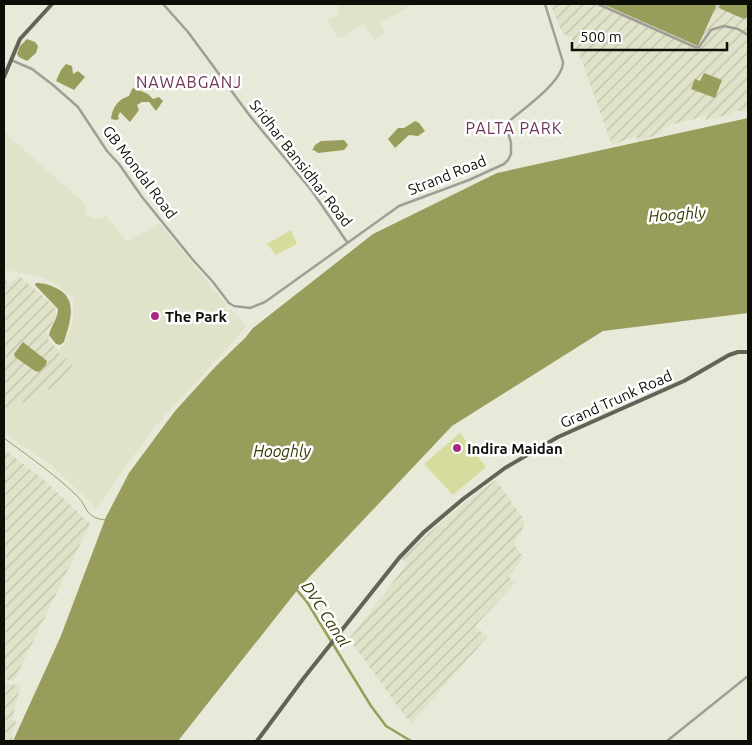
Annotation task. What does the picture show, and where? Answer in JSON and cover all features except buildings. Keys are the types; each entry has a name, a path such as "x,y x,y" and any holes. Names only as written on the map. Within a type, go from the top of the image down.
{"main road":[{"path":"4,77 20,39 52,4"},
{"name":"Grand Trunk Road","path":"257,741 319,658 399,558 419,537 463,499 505,468 558,437 684,381 729,355 738,352 748,352"}],"street":[{"name":"Sridhar Bansidhar Road","path":"163,4 213,64 250,116 312,191 347,242"},
{"name":"Strand Road","path":"241,307 256,307 265,302 399,206 484,174 508,160 512,154 506,125 544,93 563,67 545,4"},
{"path":"598,4 695,47 699,47 711,30 717,28 732,27 748,35"},
{"name":"GB Mondal Road","path":"12,60 32,69 78,107 107,151 119,164 165,226 227,301 231,305 241,307"},
{"path":"667,741 748,676"}],"shaded area":[{"path":"338,4 414,4 380,23 386,33 375,40 364,24 338,39 328,20 340,14 337,10"},
{"path":"550,4 748,4 748,111 733,111 732,114 706,120 706,116 677,123 662,128 663,132 638,142 636,136 612,145 580,56 571,37 563,34"},
{"name":"The Park","path":"4,132 85,204 85,214 93,219 103,218 104,214 128,242 159,223 226,304 225,309 231,310 247,326 153,429 96,508 48,462 19,444 4,431 4,418 15,405 21,402 26,405 41,386 52,393 73,366 58,352 65,343 73,321 73,298 57,285 39,276 4,270"},
{"path":"291,230 297,244 276,255 267,244"},
{"path":"18,275 55,307 57,316 47,331 49,341 73,365 53,392 41,386 27,404 25,405 21,402 15,405 4,418 4,279 10,284"},
{"name":"Indira Maidan","path":"460,433 486,467 453,495 424,464"},
{"path":"4,449 45,481 90,524 14,681 4,680"},
{"path":"496,480 525,521 521,533 515,540 515,546 524,558 509,577 515,583 475,626 487,637 411,724 349,639 407,564 402,559 475,494"},
{"path":"4,684 21,685 13,714 13,719 17,723 13,730 12,741 4,741"}],"water":[{"path":"603,4 717,4 698,46"},
{"path":"720,4 748,4 748,17 744,19 719,8"},
{"path":"27,39 35,42 38,46 36,53 27,61 17,54 20,46"},
{"path":"66,64 72,66 73,74 78,71 85,77 74,90 56,81"},
{"path":"704,73 722,80 715,98 691,89 695,79 700,81"},
{"path":"134,88 148,94 153,99 159,97 163,101 156,111 149,102 142,102 137,105 139,110 130,122 120,112 119,119 111,119 116,104 129,96"},
{"name":"Hooghly","path":"748,118 748,313 603,331 452,426 299,588 178,741 13,741 60,638 106,517 129,473 175,411 253,328 373,234 497,173"},
{"path":"415,121 425,131 418,136 409,135 395,148 388,139 398,128 404,128"},
{"path":"344,140 348,145 344,150 318,153 314,150 312,151 315,145 321,141"},
{"path":"36,283 47,284 58,289 68,300 71,313 70,321 64,342 60,345 56,344 49,335 58,309 35,285"},
{"path":"23,342 47,361 46,365 39,372 15,357 14,354"}],"waterway":[{"path":"4,438 67,486 93,517 106,520"},
{"name":"DVC Canal","path":"296,589 307,602 371,706 386,726 411,741"}],"place":[{"name":"The Park","path":"155,316"},
{"name":"Indira Maidan","path":"457,448"}],"district":[{"name":"NAWABGANJ","path":"189,82"},
{"name":"PALTA PARK","path":"514,128"}]}
